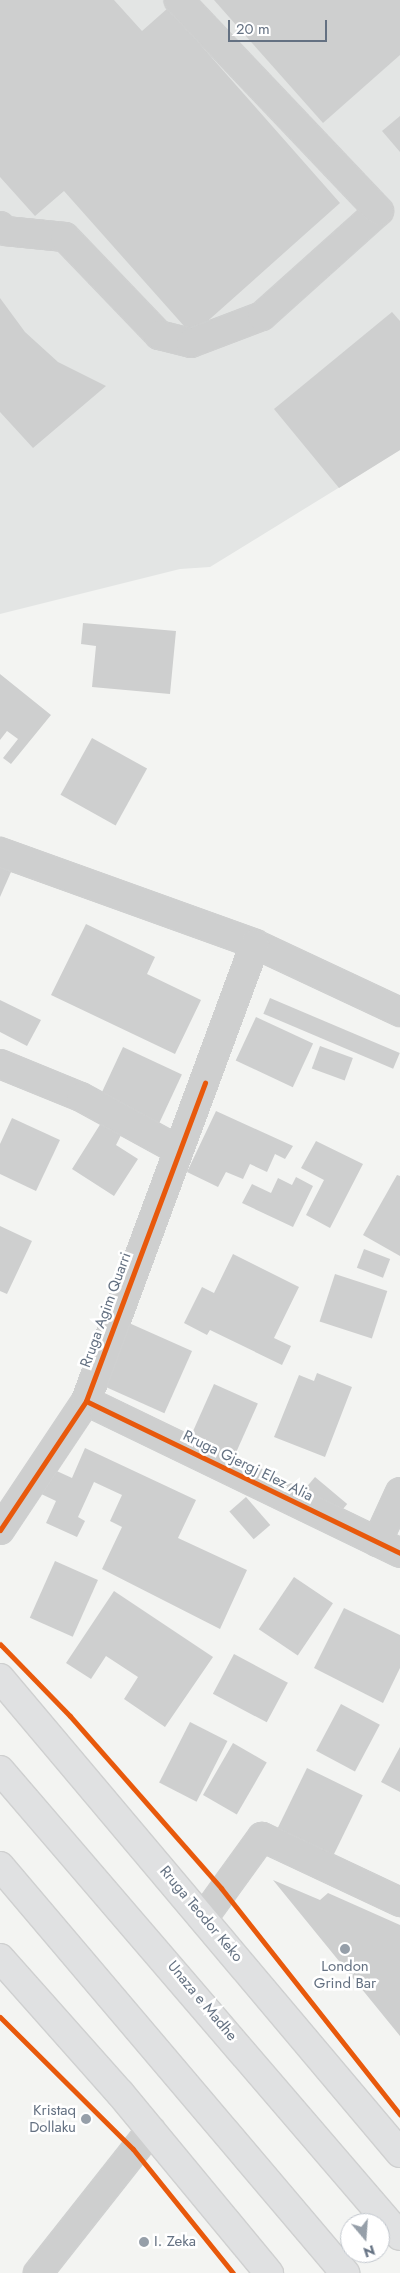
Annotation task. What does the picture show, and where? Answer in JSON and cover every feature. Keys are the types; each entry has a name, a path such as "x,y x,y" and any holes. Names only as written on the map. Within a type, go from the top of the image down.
{"main road":[{"name":"Rruga Teodor Keko","path":"0,1678 204,1917 400,2153"},
{"name":"Unaza e Madhe","path":"0,1770 400,2236"},
{"path":"0,1866 345,2273"},
{"path":"0,1958 151,2130 269,2273"}],"street":[{"path":"0,226 5,231 65,238 159,335 191,344 262,316 379,211 179,0"},
{"path":"8,856 255,944 400,1012"},
{"name":"Rruga Agim Quarri","path":"0,1530 86,1401 255,944"},
{"path":"0,1064 81,1097 178,1150"},
{"name":"Rruga Gjergj Elez Alia","path":"86,1401 388,1547"},
{"path":"388,1547 400,1492"},
{"path":"204,1917 262,1837 400,1902"},
{"path":"38,2273 151,2130"}],"shaded area":[{"path":"0,0 400,0 400,450 210,567 180,569 0,614"}],"building":[{"path":"0,0 114,0 142,31 168,8 340,203 192,335 64,191 35,216 0,177"},
{"path":"214,0 400,0 400,55 323,123"},
{"path":"400,116 400,152 382,131"},
{"path":"0,298 25,332 58,362 106,386 33,448 0,412"},
{"path":"392,312 400,321 400,450 339,488 274,409"},
{"path":"83,623 176,631 170,694 92,687 96,646 81,644"},
{"path":"0,674 51,715 11,764 3,758 18,739 7,731 0,740"},
{"path":"92,738 147,769 116,825 60,795"},
{"path":"0,867 11,872 0,897"},
{"path":"86,924 155,957 147,974 201,1000 175,1054 51,995"},
{"path":"270,998 400,1053 393,1069 263,1014"},
{"path":"0,1000 41,1020 27,1046 0,1032"},
{"path":"256,1017 313,1044 293,1087 236,1061"},
{"path":"320,1046 353,1058 345,1081 312,1069"},
{"path":"123,1047 182,1074 158,1125 99,1098"},
{"path":"216,1111 293,1146 285,1159 275,1154 267,1172 250,1164 243,1179 226,1172 218,1187 187,1172"},
{"path":"12,1118 60,1140 36,1191 0,1174 0,1144"},
{"path":"101,1123 121,1135 116,1145 138,1159 114,1196 72,1169"},
{"path":"316,1141 363,1164 330,1228 306,1215 324,1180 301,1168"},
{"path":"397,1175 400,1176 400,1256 363,1235"},
{"path":"296,1177 313,1186 293,1227 242,1203 252,1184 271,1193 278,1178 292,1185"},
{"path":"0,1226 32,1241 7,1294 0,1291"},
{"path":"364,1249 390,1259 383,1278 357,1268"},
{"path":"233,1254 299,1287 274,1338 291,1346 282,1365 210,1330 207,1335 184,1323 202,1287 214,1293"},
{"path":"335,1274 387,1291 372,1339 320,1322"},
{"path":"129,1323 192,1351 164,1413 101,1385"},
{"path":"317,1373 352,1387 325,1457 274,1437 299,1375 314,1381"},
{"path":"214,1384 258,1404 234,1457 190,1437"},
{"path":"85,1448 196,1500 178,1538 247,1570 220,1629 102,1569 122,1527 110,1521 122,1495 94,1482 78,1517 85,1521 77,1537 46,1523 56,1501 37,1492 48,1467 72,1478"},
{"path":"315,1477 347,1504 337,1516 305,1489"},
{"path":"246,1497 270,1525 254,1539 229,1511"},
{"path":"55,1561 98,1580 73,1637 30,1618"},
{"path":"294,1577 333,1603 298,1656 259,1629"},
{"path":"114,1591 213,1657 165,1727 124,1699 138,1677 106,1656 91,1679 66,1663"},
{"path":"344,1608 400,1635 400,1668 383,1703 314,1668"},
{"path":"234,1654 288,1683 267,1722 213,1694"},
{"path":"341,1704 380,1725 355,1771 316,1751"},
{"path":"190,1722 227,1741 197,1802 159,1783"},
{"path":"233,1743 267,1762 237,1814 203,1795"},
{"path":"400,1747 400,1792 381,1782"},
{"path":"307,1768 363,1795 332,1859 276,1832"},
{"path":"273,1880 320,1900 328,1893 400,1925 400,2036"}],"cycle path":[{"path":"0,1530 86,1401 205,1083"},
{"path":"86,1401 400,1553"},
{"path":"0,1644 70,1716 221,1888 400,2115"},
{"path":"0,2017 133,2149 233,2273"}],"place":[{"name":"London Grind Bar","path":"345,1949"},
{"name":"Kristaq Dollaku","path":"86,2119"},
{"name":"I. Zeka","path":"144,2242"}]}
